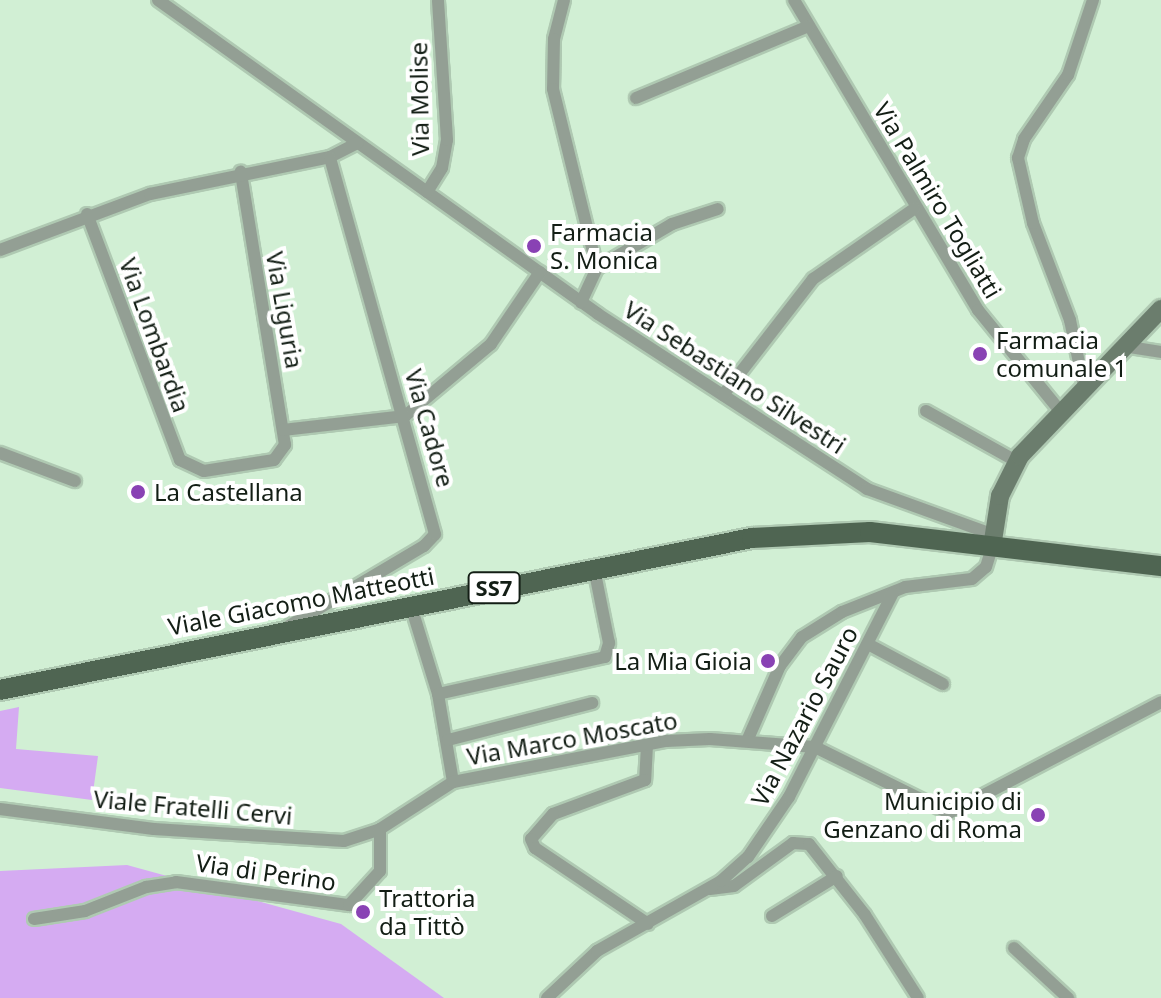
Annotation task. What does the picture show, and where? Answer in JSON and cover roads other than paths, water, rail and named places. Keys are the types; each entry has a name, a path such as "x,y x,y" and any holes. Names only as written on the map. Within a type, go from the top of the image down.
{"main road":[{"name":"Viale Giacomo Matteotti","path":"0,690 729,541 841,532 992,540"},
{"name":"SS7","path":"992,540 1161,566"}],"street":[{"name":"Via Sebastiano Silvestri","path":"158,0 581,302 873,493 965,520 992,540"},
{"name":"Via Molise","path":"427,192 442,168 447,140 438,0"},
{"path":"564,0 554,39 553,89 597,268"},
{"name":"Via Palmiro Togliatti","path":"794,0 915,208 998,339 1060,411"},
{"path":"1084,386 1067,310 1021,182 1018,154 1068,75 1093,0"},
{"path":"636,98 809,26"},
{"path":"3,248 87,214 241,172 330,157 358,143"},
{"name":"Via Cadore","path":"280,632 433,537 405,416 330,157"},
{"name":"Via Liguria","path":"241,172 283,430 283,454"},
{"path":"723,395 813,279 915,208"},
{"path":"581,302 597,268 663,228 718,209"},
{"name":"Via Lombardia","path":"87,214 174,449 189,467 204,471 270,461 283,454"},
{"path":"283,430 405,416 491,344 540,272"},
{"path":"747,741 780,666 798,641 842,612 912,585 980,575 1016,461 1060,411 1161,309"},
{"path":"1123,346 1161,352"},
{"path":"926,411 1016,461"},
{"path":"0,453 75,481"},
{"path":"438,694 605,657 609,643 594,568"},
{"name":"Via Nazario Sauro","path":"547,998 597,951 709,888 748,857 815,747 893,593"},
{"path":"411,606 438,694 453,782"},
{"path":"868,644 943,684"},
{"path":"815,747 949,813 1161,702"},
{"path":"448,740 592,703"},
{"name":"Via Marco Moscato","path":"453,782 647,745 747,741 815,747"},
{"path":"647,745 647,778 553,814 531,842 648,924"},
{"name":"Viale Fratelli Cervi","path":"0,809 154,829 329,840 361,838 453,782"},
{"name":"Via di Perino","path":"34,919 93,908 146,887 176,882 349,905 361,897 380,871 380,829"},
{"path":"709,888 724,890 793,843 815,848 918,998"},
{"path":"772,916 837,876"},
{"path":"1014,948 1068,998"}],"place":[{"name":"Farmacia S. Monica","path":"534,246"},
{"name":"Farmacia comunale 1","path":"980,354"},
{"name":"La Castellana","path":"138,492"},
{"name":"La Mia Gioia","path":"768,661"},
{"name":"Municipio di Genzano di Roma","path":"1038,815"},
{"name":"Trattoria da Tittò","path":"363,912"}]}
